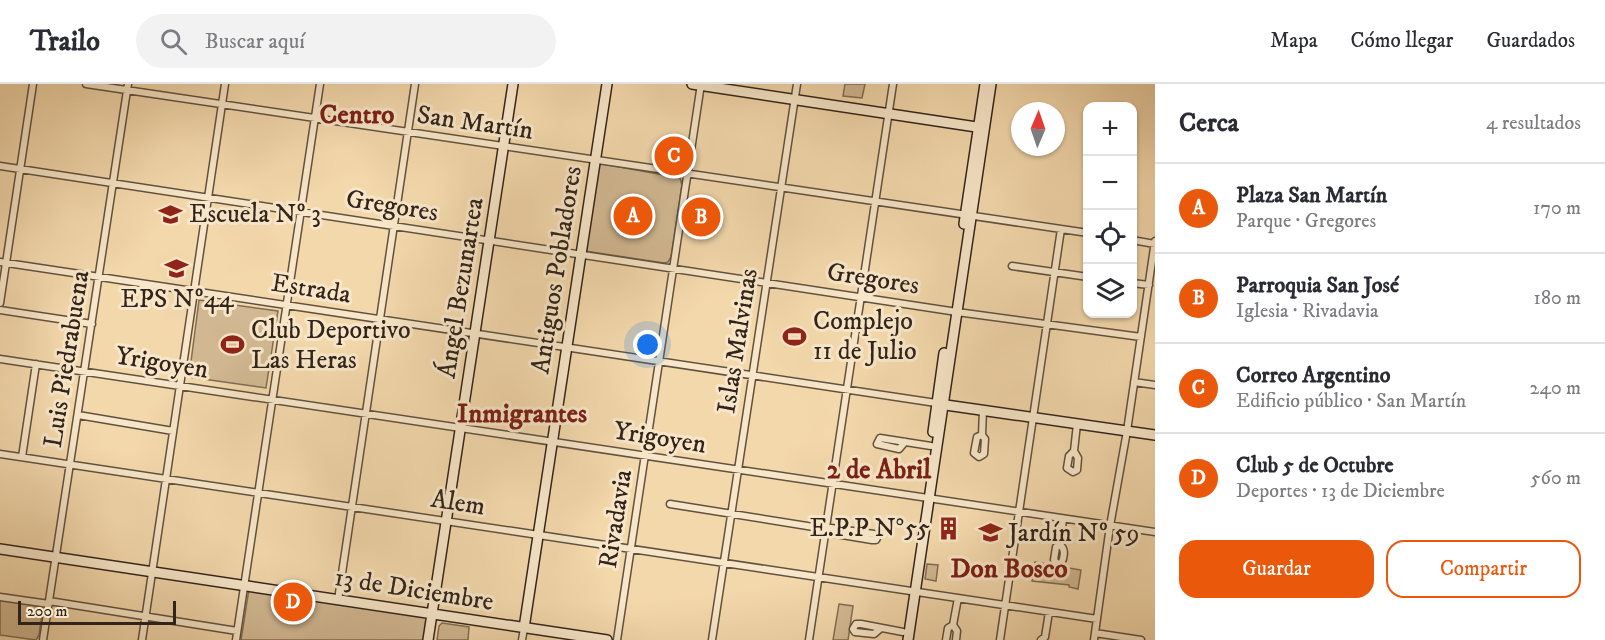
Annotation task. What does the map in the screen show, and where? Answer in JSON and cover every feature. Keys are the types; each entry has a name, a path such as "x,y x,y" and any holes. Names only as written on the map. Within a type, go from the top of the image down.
{"street":[{"path":"0,303 3,262 33,84"},
{"name":"San Martín","path":"86,84 128,87 222,105 1083,232"},
{"path":"142,640 225,84"},
{"path":"236,640 320,84"},
{"path":"338,600 415,84"},
{"name":"Ángel Bezunartea","path":"428,640 513,84"},
{"name":"Antiguos Pobladores","path":"522,640 607,84"},
{"path":"698,84 796,92"},
{"name":"Rivadavia","path":"617,640 688,174 698,84"},
{"path":"733,84 796,92 889,111 982,125"},
{"path":"809,640 893,84"},
{"path":"982,125 985,84"},
{"path":"881,628 904,637 982,125 991,84"},
{"name":"Luis Piedrabuena","path":"44,640 128,87"},
{"name":"Islas Malvinas","path":"712,640 796,92"},
{"name":"Gregores","path":"0,166 767,283 1141,337"},
{"path":"1000,640 1061,229"},
{"path":"1137,241 1155,243 1095,636 1141,640"},
{"name":"Estrada","path":"3,262 940,404"},
{"path":"1012,266 1083,276"},
{"path":"1137,284 1149,285"},
{"path":"0,310 92,324"},
{"name":"Yrigoyen","path":"0,359 1155,532"},
{"path":"22,457 36,364"},
{"path":"1134,382 1155,385"},
{"path":"940,404 1155,435"},
{"path":"926,498 931,446 940,404"},
{"path":"982,435 983,410"},
{"path":"78,415 173,431"},
{"path":"1074,451 1077,424"},
{"path":"905,442 931,446"},
{"name":"Alem","path":"0,454 1097,619"},
{"path":"670,504 825,529 874,534 877,537 876,540 872,540 851,537 830,533 825,529"},
{"path":"1060,545 1063,519"},
{"name":"13 de Diciembre","path":"0,549 607,640"},
{"path":"0,597 49,602 237,631"},
{"path":"956,640 957,631 953,626 958,598"},
{"path":"1045,639 1049,612"},
{"path":"946,640 948,628 953,626"}],"shaded area":[{"path":"845,84 865,84 862,98 843,96"},
{"path":"598,165 680,178 682,185 671,257 668,262 585,251"},
{"name":"Club Deportivo Las Heras","path":"199,300 278,311 266,388 189,377"},
{"path":"1035,562 1081,570 1078,589 1069,587 1069,585 1032,581"},
{"path":"927,564 938,565 936,581 925,579"},
{"path":"249,589 428,616 424,640 241,640"},
{"path":"0,600 43,607 39,635 36,640 0,635"},
{"path":"839,604 853,606 848,640 833,640"},
{"path":"442,623 469,627 468,640 437,640 439,626"}],"place":[{"name":"Correo Argentino","path":"674,156"},
{"name":"Escuela Nº 3","path":"171,214"},
{"name":"Plaza San Martín","path":"633,216"},
{"name":"Parroquia San José","path":"701,217"},
{"name":"EPS Nº44","path":"177,268"},
{"name":"Complejo 11 de Julio","path":"795,336"},
{"name":"Club Deportivo Las Heras","path":"233,345"},
{"name":"E.P.P N°55","path":"948,528"},
{"name":"Jardín Nº 59","path":"990,533"},
{"name":"Club 5 de Octubre","path":"293,602"}],"district":[{"name":"Centro","path":"357,115"},
{"name":"Inmigrantes","path":"522,414"},
{"name":"2 de Abril","path":"879,470"},
{"name":"Don Bosco","path":"1009,569"}]}
